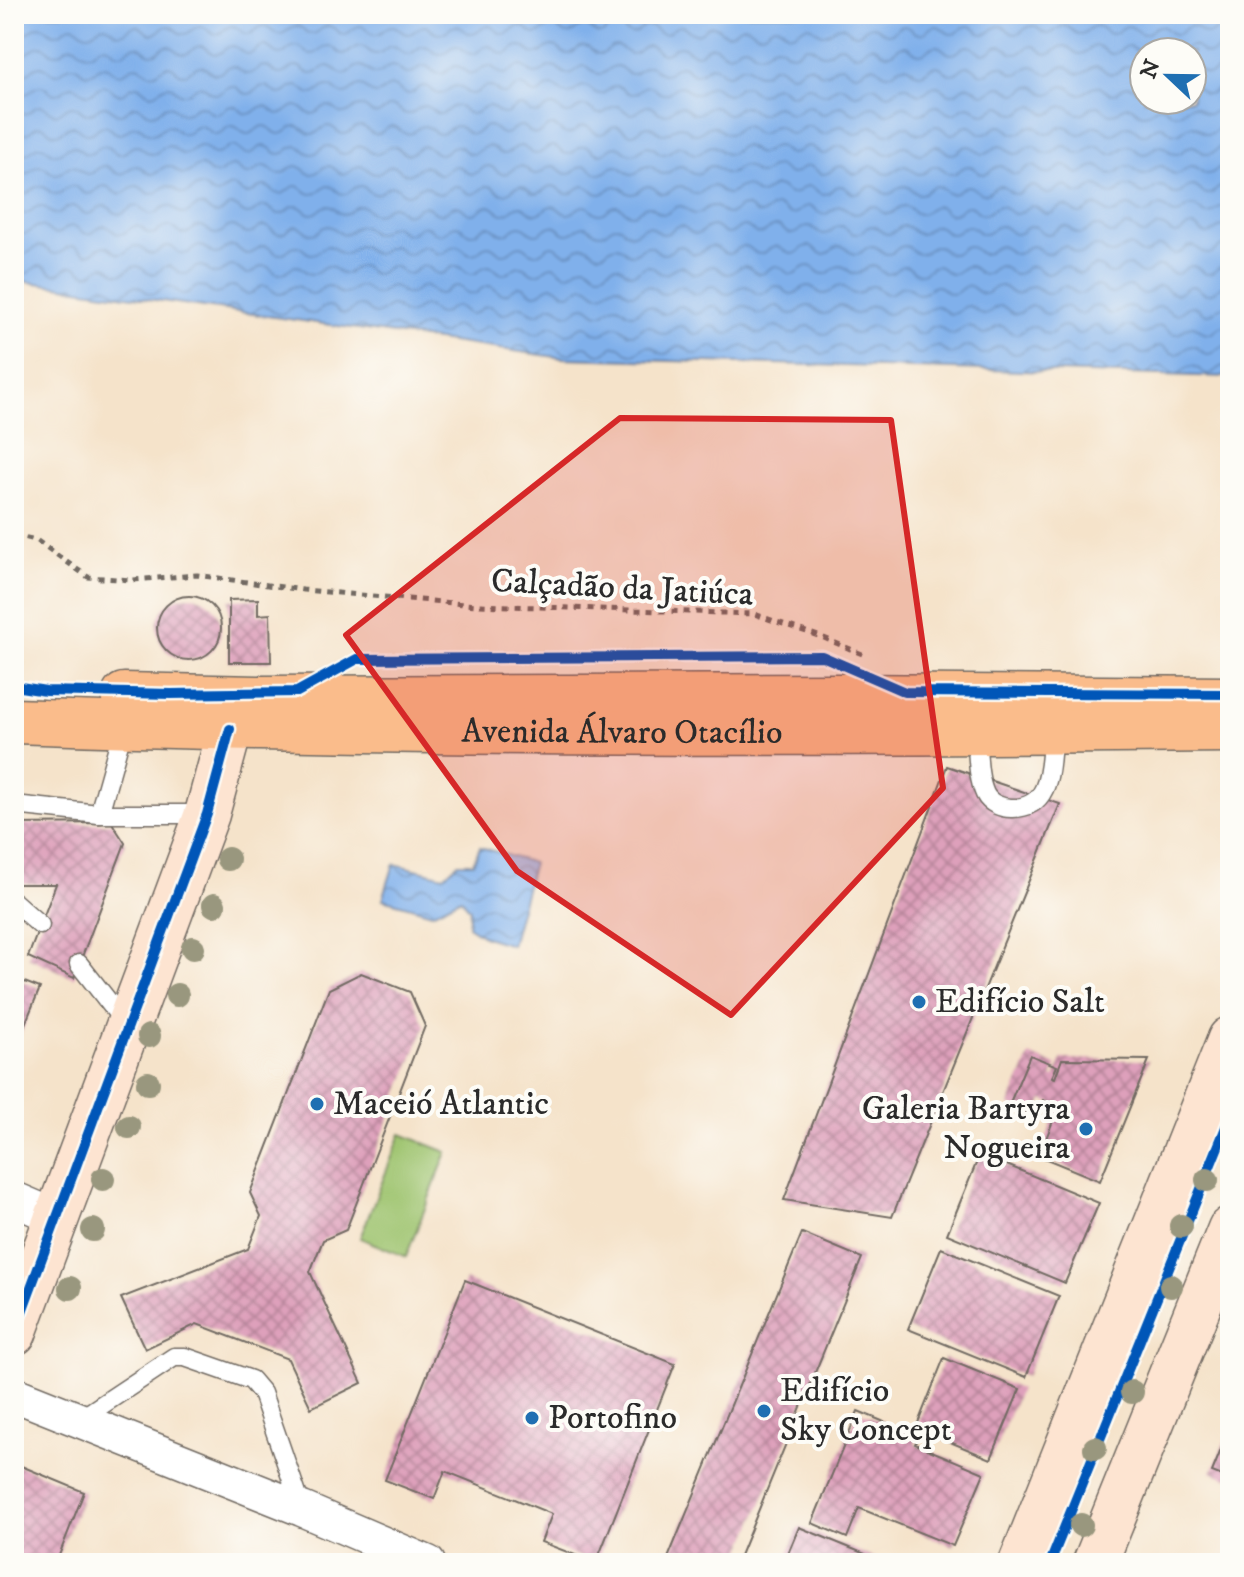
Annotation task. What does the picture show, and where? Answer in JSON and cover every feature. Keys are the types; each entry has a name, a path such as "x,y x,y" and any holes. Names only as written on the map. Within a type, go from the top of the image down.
{"main road":[{"name":"Avenida Álvaro Otacílio","path":"14,690 258,698 845,696 1230,699"},
{"name":"Avenida Álvaro Otacílio","path":"14,721 230,729 843,735 1230,730"},
{"path":"14,1333 207,814 230,729"},
{"path":"1021,1563 1230,1039"},
{"path":"1095,1563 1230,1229"}],"street":[{"path":"14,1199 56,1217"},
{"path":"14,1394 428,1563"}],"lane":[{"path":"99,814 124,725"},
{"path":"976,733 985,794 994,803 1012,808 1034,803 1043,794 1053,732"},
{"path":"14,805 99,814 207,814"},
{"path":"14,902 40,925"},
{"path":"79,964 128,1026"},
{"path":"79,1420 174,1357 185,1357 251,1380 262,1393 302,1509"}],"highlighted area":[{"path":"620,418 891,420 943,788 731,1015 517,871 346,635"}],"green space":[{"path":"401,1134 447,1152 406,1257 360,1238"}],"water":[{"path":"14,14 1230,14 1230,377 563,358 14,280"},
{"path":"480,847 533,863 511,945 485,937 468,926 470,909 461,898 432,913 383,899 394,864 444,876 458,863 473,863"}],"building":[{"path":"183,596 195,596 212,605 219,616 219,640 212,651 195,660 183,660 171,655 162,646 157,634 157,622 162,610 171,601"},
{"path":"258,599 258,615 270,614 271,662 229,662 229,600"},
{"name":"Edifício Salt","path":"947,766 1060,804 892,1217 784,1200"},
{"path":"112,823 125,843 74,978 28,957 56,884 14,884 14,824"},
{"path":"361,973 410,992 425,1026 346,1230 323,1240 310,1272 362,1383 311,1408 288,1359 197,1324 145,1349 121,1298 248,1249 261,1216 250,1193 329,989"},
{"path":"14,978 40,988 18,1041 14,1039"},
{"name":"Galeria Bartyra Nogueira","path":"1030,1055 1057,1066 1052,1077 1055,1078 1062,1059 1149,1060 1100,1181 1039,1156 1059,1106 1043,1100 1036,1116 1009,1105"},
{"path":"980,1154 1099,1203 1065,1283 947,1234"},
{"name":"Edifício Sky Concept","path":"802,1233 862,1258 737,1563 666,1563"},
{"path":"941,1248 1059,1296 1026,1377 908,1329"},
{"name":"Portofino","path":"465,1280 675,1364 596,1563 541,1542 552,1514 445,1471 434,1499 385,1480"},
{"path":"944,1358 1020,1389 991,1459 916,1428"},
{"path":"858,1411 918,1436 915,1444 984,1473 953,1546 859,1508 847,1538 812,1523"},
{"path":"1230,1428 1230,1479 1212,1472"},
{"path":"14,1463 84,1492 56,1563 14,1563"},
{"path":"799,1527 887,1563 784,1563"}],"cycle path":[{"path":"14,686 46,691 171,694 297,692 357,659 822,656 905,692 1230,694"},
{"path":"14,1333 207,814 230,729"},
{"path":"1050,1563 1230,1117"}],"place":[{"name":"Edifício Salt","path":"919,1002"},
{"name":"Maceió Atlantic","path":"317,1104"},
{"name":"Galeria Bartyra Nogueira","path":"1086,1129"},
{"name":"Edifício Sky Concept","path":"764,1411"},
{"name":"Portofino","path":"532,1418"}]}
